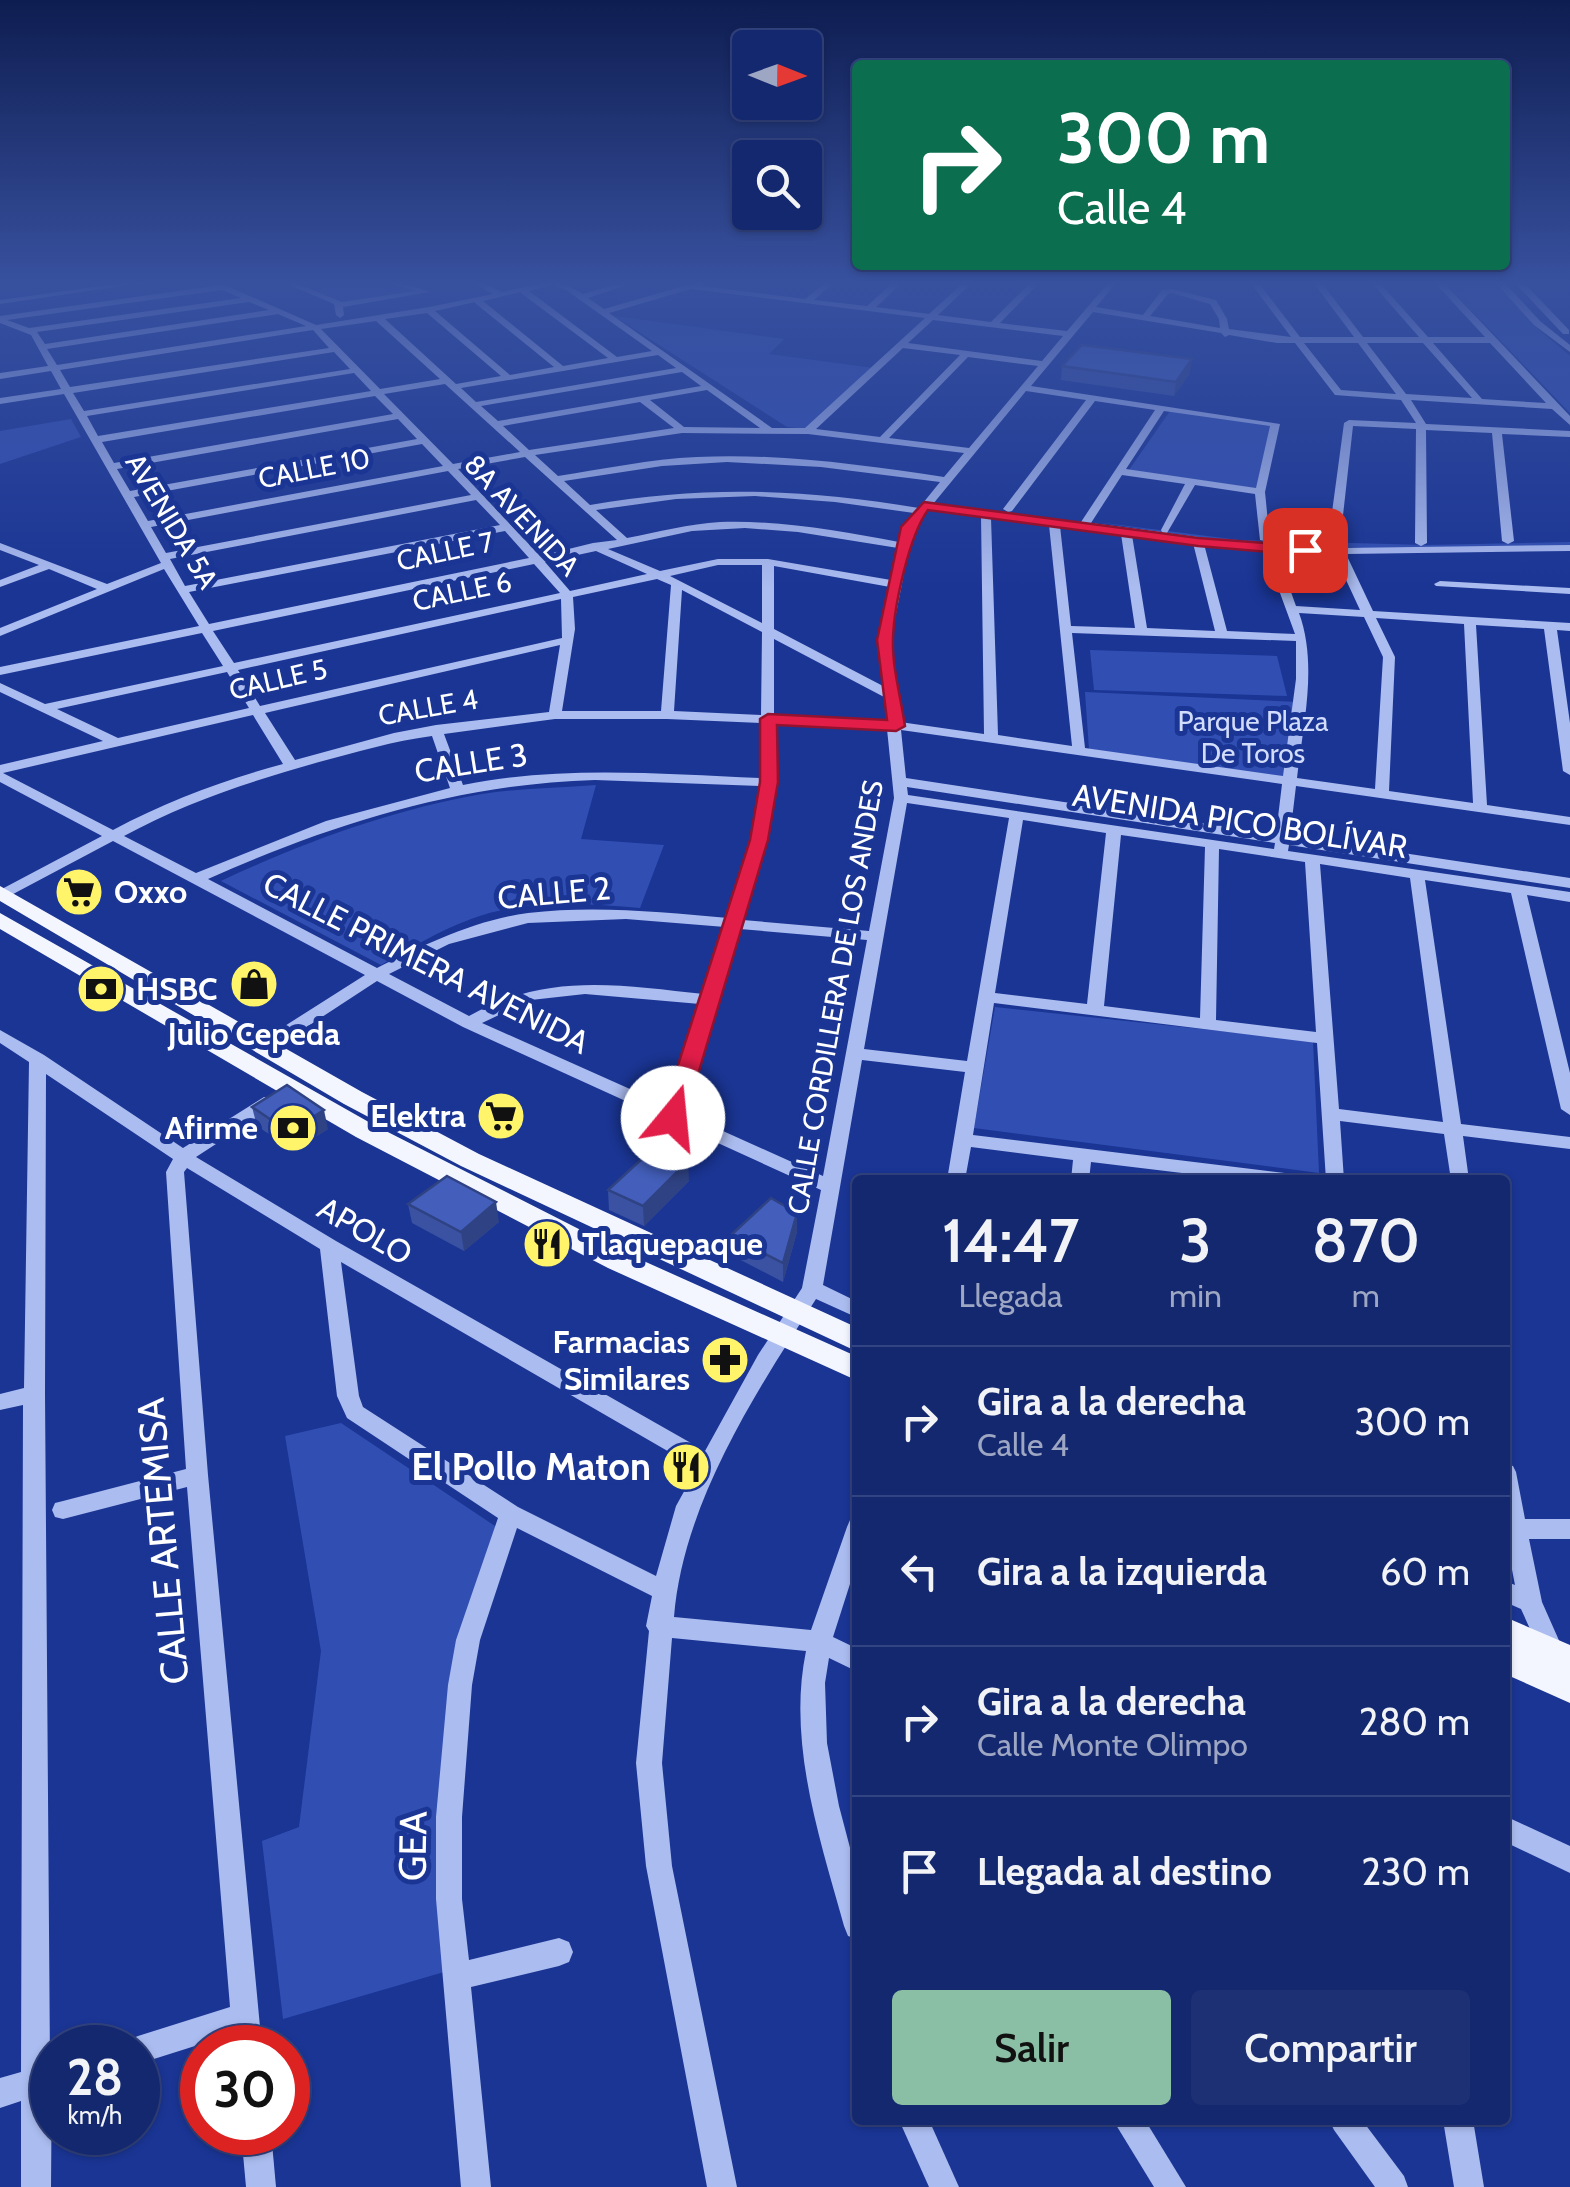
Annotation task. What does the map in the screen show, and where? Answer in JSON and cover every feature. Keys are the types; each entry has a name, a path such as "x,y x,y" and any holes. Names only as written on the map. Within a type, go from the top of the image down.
{"main road":[{"path":"1,901 470,1160 852,1337"},
{"path":"1,901 291,1088 501,1202 797,1313 852,1364"},
{"path":"1510,1634 1562,1658"},
{"path":"1510,1660 1570,1687"}],"street":[{"name":"AVENIDA 5A","path":"63,384 182,590 290,764"},
{"path":"0,401 112,384"},
{"path":"81,414 271,384"},
{"name":"8A AVENIDA","path":"366,384 567,594 567,640 555,715"},
{"path":"94,440 374,392 448,384"},
{"path":"449,384 623,540"},
{"path":"473,405 596,384"},
{"path":"706,384 769,429"},
{"path":"808,432 860,384"},
{"path":"884,439 937,384"},
{"name":"CALLE CORDILLERA DE LOS ANDES","path":"722,2187 658,1866 649,1763 658,1626 681,1524 709,1464 797,1313 832,1188 902,790 885,640 908,527 1026,384"},
{"path":"1330,384 1335,391 1408,399 1558,406"},
{"path":"1397,384 1422,426 1420,548 1442,588 1570,590"},
{"path":"1464,384 1480,403"},
{"path":"1536,384 1570,422"},
{"path":"494,425 710,387"},
{"path":"1023,388 1276,426 1260,492 1268,544 1302,638 1302,679 1282,847"},
{"path":"1008,509 1092,398"},
{"path":"642,399 682,430"},
{"path":"1085,524 1161,408"},
{"path":"571,411 582,420"},
{"path":"110,467 398,416"},
{"path":"1382,794 1390,665 1336,546 1348,425 1354,421 1570,434"},
{"path":"594,430 605,440"},
{"name":"CALLE 10","path":"144,526 529,453 682,430 784,430 969,451"},
{"path":"776,460 784,430"},
{"path":"1496,431 1508,542"},
{"path":"126,495 422,441"},
{"path":"558,479 676,462 776,460 944,480"},
{"path":"1118,471 1260,492"},
{"path":"1166,530 1190,482"},
{"path":"590,508 688,492 742,490 1008,509 1126,533 1198,542 1570,548"},
{"path":"0,632 166,560 477,497"},
{"path":"925,505 1054,524 1166,530 1268,544"},
{"path":"986,514 991,738"},
{"name":"CALLE 7","path":"0,670 623,540 733,524 814,530 903,546"},
{"path":"1054,524 1079,752"},
{"path":"182,590 508,528"},
{"path":"1126,533 1142,632"},
{"path":"1420,548 1570,540"},
{"path":"1198,542 1222,635"},
{"path":"0,546 106,588"},
{"path":"593,546 677,583 892,696"},
{"name":"CALLE 6","path":"44,708 718,562 768,562 894,584"},
{"path":"673,1118 759,840 769,782 768,562"},
{"path":"0,584 47,566"},
{"path":"667,715 677,583"},
{"path":"1293,609 1570,627"},
{"path":"1470,621 1480,808"},
{"path":"1550,626 1570,771"},
{"path":"1066,629 1302,638"},
{"name":"CALLE 5","path":"0,772 115,742 567,640"},
{"path":"0,687 115,742"},
{"name":"CALLE 4","path":"1,901 113,835 199,795 290,764 436,729 555,715 667,715 896,726 1570,821"},
{"path":"436,729 458,789"},
{"name":"CALLE PRIMERA AVENIDA","path":"0,772 375,975 673,1118 832,1188"},
{"name":"CALLE 3","path":"196,879 336,820 458,789 571,777 769,782"},
{"name":"AVENIDA PICO BOLÍVAR","path":"902,790 1017,815 1212,845 1282,847 1312,860 1570,898"},
{"name":"AVENIDA PICO BOLÍVAR","path":"902,790 1282,847 1570,883"},
{"path":"957,1175 1017,815"},
{"path":"1094,1011 1114,829"},
{"path":"1208,1024 1212,845"},
{"path":"1312,860 1334,1175"},
{"path":"1417,875 1459,1175"},
{"path":"1518,890 1570,1109"},
{"name":"CALLE 2","path":"264,1047 375,975 472,930 527,918 626,914 878,936"},
{"path":"469,1022 520,995 550,990 613,990 708,1000"},
{"path":"987,998 1322,1038"},
{"name":"APOLO","path":"0,1034 184,1157 328,1246 709,1464"},
{"path":"858,1054 974,1067"},
{"path":"38,1059 34,1394 43,2025"},
{"path":"184,1157 291,1088"},
{"path":"1332,1114 1570,1144"},
{"path":"963,1140 1206,1174"},
{"path":"1081,1175 1083,1154"},
{"name":"CALLE ARTEMISA","path":"184,1157 174,1172 175,1202 247,2025"},
{"path":"328,1246 350,1406 510,1514 664,1591"},
{"path":"797,1313 852,1311"},
{"path":"0,1402 34,1394"},
{"path":"62,1510 197,1475"},
{"path":"1510,1504 1530,1602 1562,1658"},
{"name":"GEA","path":"476,2187 455,1978 449,1817 460,1686 468,1640 510,1514"},
{"path":"1514,1529 1570,1528"},
{"path":"852,1544 820,1642 813,1692 817,1740 834,1834 852,1903"},
{"path":"1510,1593 1530,1602"},
{"path":"658,1626 820,1642 852,1657"},
{"path":"1510,1831 1570,1860"},
{"path":"455,1978 559,1952"},
{"path":"160,2043 246,2016"},
{"path":"0,2093 30,2084"},
{"path":"916,2125 944,2187"},
{"path":"1131,2125 1171,2187"},
{"path":"1348,2125 1393,2187"},
{"path":"1459,2125 1469,2187"},
{"path":"36,2187 38,2155"},
{"path":"258,2155 261,2187"}],"green space":[{"path":"720,384 856,384 807,429 787,427"},
{"path":"1542,384 1570,384 1570,413"},
{"path":"1170,411 1271,423 1259,489 1129,470"},
{"path":"71,419 81,437 0,464 0,431"},
{"path":"1096,522 1239,540 1425,545 1570,542 1570,546 1427,550 1241,544"},
{"path":"1090,650 1277,656 1287,696 1094,690"},
{"name":"Parque Plaza De Toros","path":"1085,692 1298,702 1287,778 1089,749"},
{"path":"596,785 581,839 664,845 640,908 554,904 512,908 448,929 381,965 221,881 316,841 414,809 496,792"},
{"path":"995,1007 1313,1041 1319,1173 974,1128"},
{"path":"341,1423 498,1528 456,1646 444,1972 283,2019 262,1841 299,1827 321,1651 285,1436"}],"building":[{"path":"287,1085 324,1110 289,1132 252,1107"},
{"path":"657,1145 688,1161 643,1206 608,1190"},
{"path":"447,1176 496,1202 461,1232 408,1204"},
{"path":"771,1198 797,1213 783,1263 730,1236"}],"place":[{"name":"Oxxo","path":"79,892"},
{"name":"Julio Cepeda","path":"254,984"},
{"name":"HSBC","path":"101,989"},
{"name":"Elektra","path":"501,1116"},
{"name":"Afirme","path":"293,1128"},
{"name":"Tlaquepaque","path":"547,1244"},
{"name":"Farmacias Similares","path":"725,1360"},
{"name":"El Pollo Maton","path":"686,1467"}],"route":[{"path":"673,1118 759,840 769,782 768,719 896,726 885,640 908,527 924,506 1198,542 1305,550"}]}
